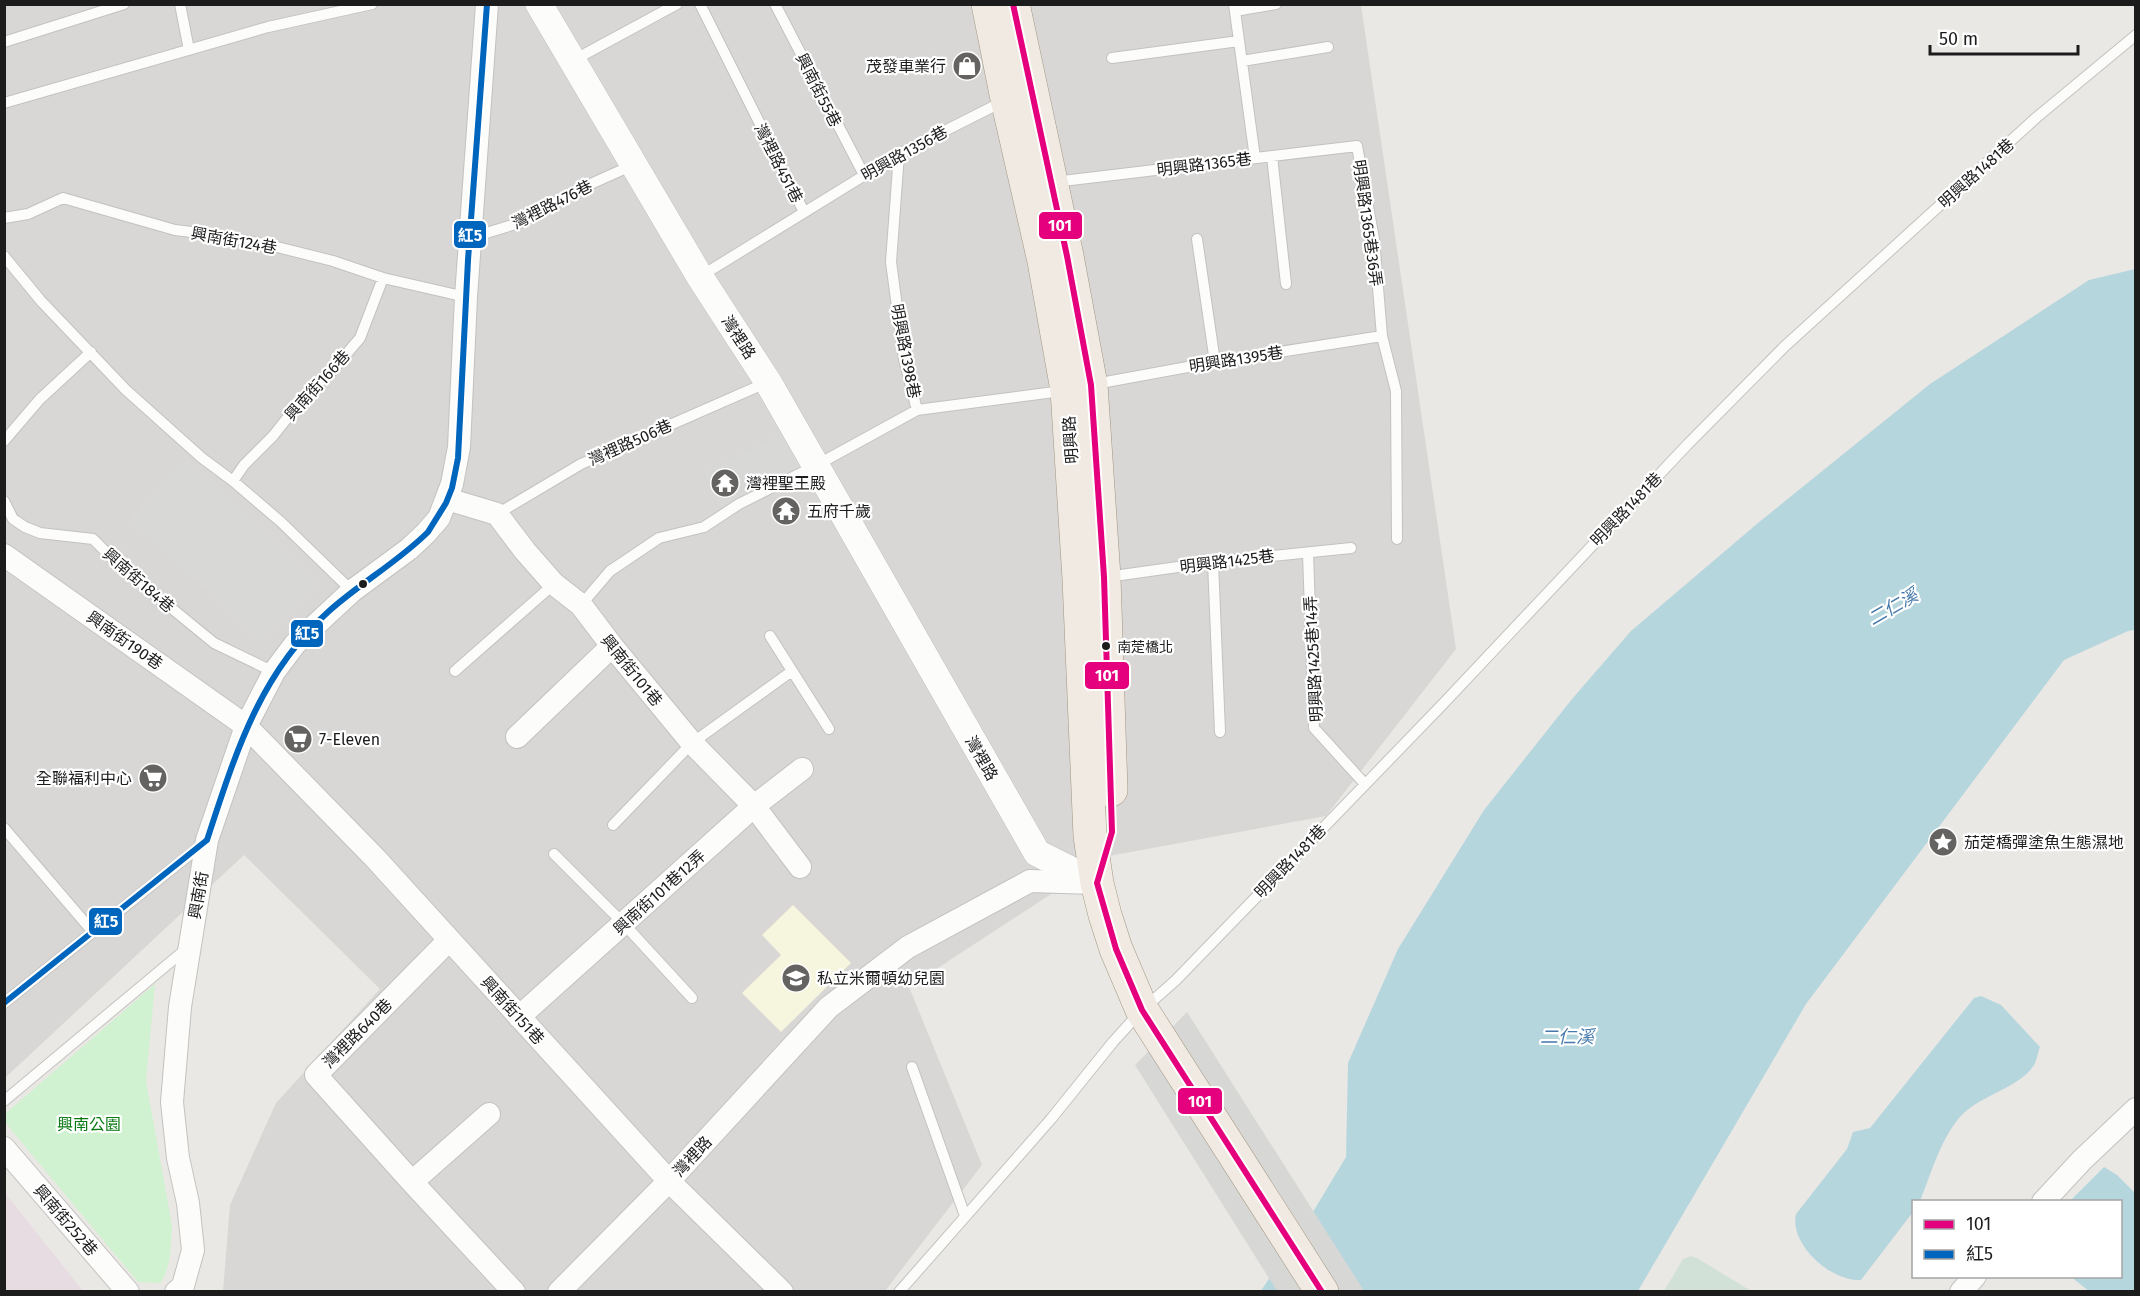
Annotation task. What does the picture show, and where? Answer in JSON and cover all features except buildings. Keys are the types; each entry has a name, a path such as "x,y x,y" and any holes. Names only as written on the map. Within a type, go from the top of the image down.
{"main road":[{"name":"明興路","path":"988,4 1044,261 1079,388 1079,579 1090,836 1097,883 1116,949 1142,1010 1322,1292"},
{"name":"明興路","path":"1013,4 1067,256 1079,388 1104,577 1112,832 1097,883"}],"street":[{"name":"興南街","path":"176,1292 183,1286 193,1250 188,1203 178,1158 172,1102 180,1007 207,840 246,726 274,672 295,644 352,591 409,549 426,533 439,518 447,499 459,447 466,297 487,4"},
{"name":"灣裡路","path":"539,4 700,277 768,382 1037,853 1097,883"},
{"path":"447,499 497,514"},
{"name":"興南街101巷","path":"497,514 554,584 582,605 612,646 693,743 754,806 800,867"},
{"name":"興南街190巷","path":"4,555 246,726"},
{"path":"517,737 612,646"},
{"name":"興南街151巷","path":"246,726 375,858 669,1181 782,1292"},
{"name":"興南街101巷12弄","path":"519,1017 754,806 802,769"},
{"name":"灣裡路","path":"560,1292 669,1181 829,1007 908,947 1030,881 1097,883"},
{"name":"灣裡路640巷","path":"449,940 316,1075 514,1292"},
{"path":"2045,1200 2082,1160 2136,1109"},
{"path":"412,1182 489,1114"},
{"name":"興南街252巷","path":"4,1148 128,1292"},
{"path":"1961,1292 1973,1278"}],"lane":[{"path":"4,42 124,4"},
{"path":"180,4 189,50"},
{"path":"4,104 268,27 372,4"},
{"path":"572,62 677,4"},
{"name":"灣裡路451巷","path":"700,4 804,212 700,277"},
{"name":"興南街55巷","path":"775,4 864,175"},
{"path":"1255,158 1235,8 1276,4"},
{"name":"明興路1481巷","path":"1142,1010 1176,980 1483,662 1687,445 1784,347 2037,117 2136,34"},
{"path":"1112,58 1239,41"},
{"path":"1242,61 1328,47"},
{"name":"明興路1356巷","path":"804,212 899,154 1007,99"},
{"name":"明興路1365巷","path":"1051,183 1357,146"},
{"name":"明興路1365巷36弄","path":"1357,146 1374,239 1382,336"},
{"name":"明興路1398巷","path":"899,154 891,262 904,359 917,410 1079,388"},
{"path":"1272,156 1286,284"},
{"name":"灣裡路476巷","path":"470,239 522,222 575,191 633,164"},
{"name":"興南街124巷","path":"4,218 28,214 63,198 175,230 224,236 333,261 383,278 466,297"},
{"path":"1197,239 1215,362"},
{"path":"4,256 41,301 126,390 202,458 281,522 352,591"},
{"name":"興南街166巷","path":"233,481 244,465 273,436 307,393 332,371 360,338 383,278"},
{"path":"1382,336 1396,391 1397,539"},
{"name":"明興路1395巷","path":"1079,388 1215,362 1382,336"},
{"path":"4,441 40,399 91,352"},
{"name":"灣裡路506巷","path":"497,514 581,464 768,382"},
{"path":"582,605 610,571 659,538 704,527 739,504 815,466 917,410"},
{"name":"興南街184巷","path":"4,501 13,519 40,533 93,539 120,566 214,643 274,672"},
{"name":"明興路1425巷","path":"1104,577 1213,562 1351,548"},
{"name":"明興路1425巷14弄","path":"1308,553 1314,728 1364,783"},
{"path":"1213,562 1220,732"},
{"path":"455,670 554,584"},
{"path":"770,636 829,729"},
{"path":"613,825 693,743 792,671"},
{"path":"5,831 93,932"},
{"path":"4,1003 207,840"},
{"path":"554,854 624,924 692,998"},
{"path":"4,1101 189,947"},
{"path":"899,1292 1142,1010"},
{"path":"912,1067 965,1216"}],"shaded area":[{"path":"5,5 1361,5 1456,649 1326,816 1109,856 909,987 982,1165 885,1291 223,1291 230,1205 276,1103 380,989 244,855 5,1078"},
{"name":"灣裡聖王殿","path":"789,431 806,465 721,507 704,472"},
{"path":"187,459 317,583 261,642 130,518"},
{"name":"私立米爾頓幼兒園","path":"793,905 851,963 781,1032 742,993 781,955 762,935"},
{"path":"5,1193 83,1291 5,1291"},
{"path":"1691,1256 1751,1291 1664,1291 1683,1259"}],"green space":[{"name":"興南公園","path":"155,984 146,1081 172,1226 168,1264 160,1283 138,1282 4,1121 5,1114"}],"water":[{"name":"二仁溪","path":"2135,269 2135,630 2128,631 2064,660 1806,1004 1638,1291 1260,1292 1302,1230 1346,1157 1348,1063 1398,949 1484,810 1572,699 1631,631 1758,523 1930,384 2089,280"},
{"path":"1981,996 2001,1005 2040,1047 2035,1063 2019,1080 1977,1103 1959,1118 1941,1147 1920,1200 1912,1200 1912,1213 1861,1280 1838,1275 1826,1268 1806,1249 1799,1238 1796,1214 1847,1149 1853,1132 1870,1128 1974,998"},
{"path":"2104,1167 2117,1175 2135,1193 2135,1291 2089,1291 2072,1278 2122,1278 2122,1200 2071,1200"}],"pier":[{"path":"1187,1012 1364,1291 1277,1291 1135,1065"}],"transit line":[{"name":"紅5","path":"207,840 239,747 252,717 284,662 304,636 328,612 428,532 446,503 452,488 458,458 468,260 487,4"},
{"name":"101","path":"1013,4 1067,256 1091,385 1104,577 1112,832 1097,883 1116,949 1142,1010 1322,1292"},
{"name":"紅5","path":"4,1003 207,840"}],"place":[{"name":"茂發車業行","path":"967,66"},
{"name":"灣裡聖王殿","path":"725,483"},
{"name":"五府千歲","path":"786,511"},
{"name":"南萣橋北","path":"1106,646"},
{"name":"7-Eleven","path":"298,739"},
{"name":"全聯福利中心","path":"153,778"},
{"name":"茄萣橋彈塗魚生態濕地","path":"1943,842"},
{"name":"私立米爾頓幼兒園","path":"796,978"}]}
